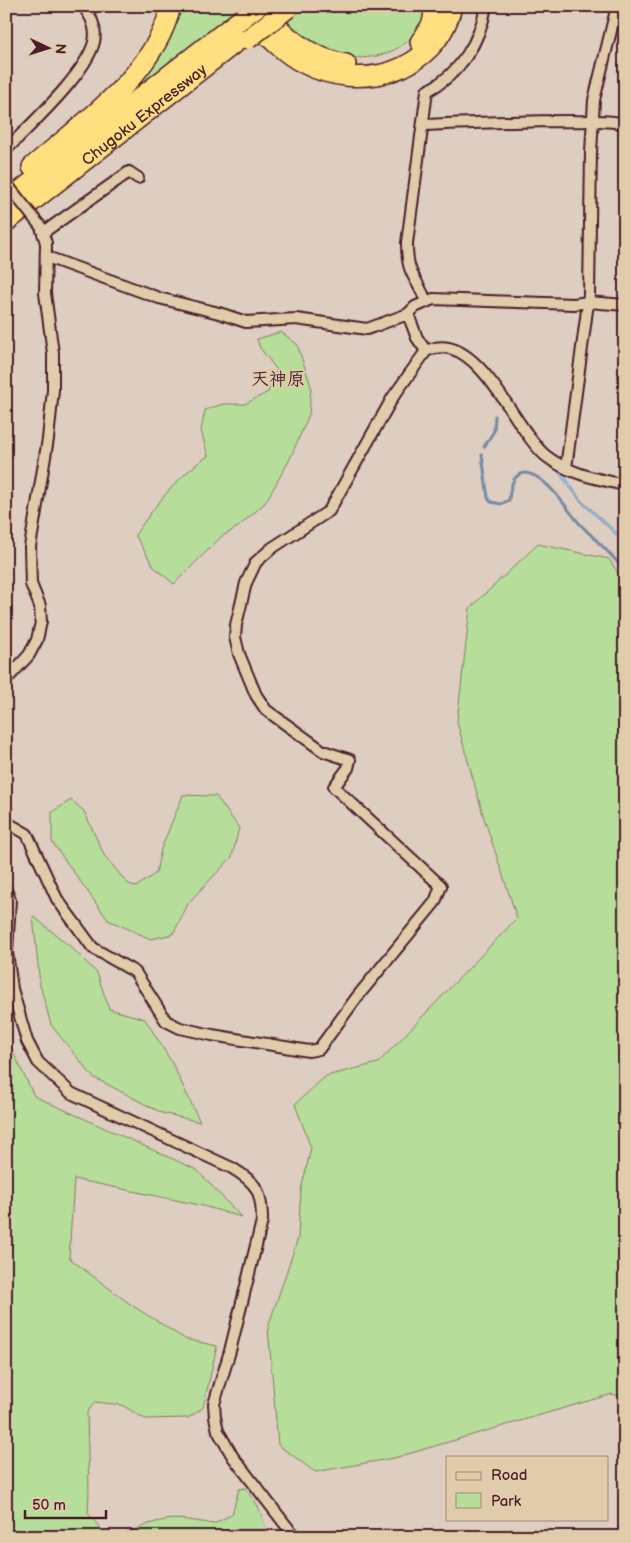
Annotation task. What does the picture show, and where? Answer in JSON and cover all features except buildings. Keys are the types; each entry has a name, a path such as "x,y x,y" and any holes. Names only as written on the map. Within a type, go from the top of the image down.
{"highway":[{"path":"6,189 132,77 143,64 159,38 171,6"},
{"path":"258,6 298,44 325,58 353,65 382,62 408,50 427,33 432,24 435,6"},
{"name":"Chugoku Expressway","path":"6,222 118,136 243,26 258,6"},
{"path":"243,26 304,63 335,74 367,77 398,70 422,56 439,37 452,6"},
{"name":"Chugoku Expressway","path":"6,202 243,26 287,7"}],"street":[{"path":"6,150 70,82 84,63 94,42 94,28 90,16 83,6"},
{"path":"426,301 407,264 407,243 427,91 453,71 473,48 483,24 486,6"},
{"path":"566,468 588,302 594,100 617,6"},
{"path":"423,125 593,120 625,124"},
{"path":"42,230 129,172 138,178"},
{"path":"6,183 42,230 47,257 45,293 53,353 48,439 33,520 29,571 31,584 40,606 41,622 38,640 29,655 6,680"},
{"path":"47,257 159,298 246,322 296,319 367,329 408,314 426,301 433,299 574,304 588,302 625,305"},
{"path":"408,314 416,338 426,351"},
{"path":"6,822 27,834 57,899 93,948 135,972 166,1021 180,1028 212,1035 309,1051 319,1049 357,997 435,902 441,886 334,787 348,768 350,760 323,750 266,710 256,695 235,637 246,583 256,562 272,548 329,511 393,397 426,351 443,347 454,348 464,353 487,377 536,446 566,468 581,475 625,485"},
{"path":"6,890 10,900 7,952 12,989 27,1041 38,1062 71,1093 232,1168 247,1177 256,1186 262,1202 262,1221 230,1351 214,1404 215,1417 218,1432 233,1457 295,1537"}],"green space":[{"path":"176,6 236,6 238,9 124,99"},
{"path":"306,6 427,6 424,20 406,43 385,54 362,58 338,55 324,50 285,24"},
{"path":"281,332 297,344 311,386 309,415 289,461 265,503 238,527 221,537 174,584 154,567 135,535 176,482 208,456 201,431 205,410 223,404 245,404 268,392 277,370 260,348 257,339"},
{"path":"538,544 609,559 625,584 625,1398 612,1394 394,1458 315,1472 278,1445 268,1327 298,1238 301,1190 311,1148 295,1104 326,1076 378,1063 517,918 484,818 457,722 470,608"},
{"path":"183,795 216,796 239,828 232,857 189,902 173,934 151,939 108,920 52,842 52,812 71,800 84,811 104,855 127,883 136,887 156,873 161,849"},
{"path":"33,916 72,948 97,973 109,1009 145,1019 171,1061 200,1122 162,1113 93,1077 51,1025 40,985"},
{"path":"6,1037 34,1096 197,1170 241,1217 200,1205 74,1179 69,1258 130,1304 185,1339 217,1346 203,1408 188,1418 145,1419 122,1405 95,1402 87,1412 88,1513 101,1529 104,1537 6,1537"},
{"path":"245,1488 258,1506 269,1537 125,1537 127,1533 140,1527 161,1521 179,1519 214,1524 232,1514 239,1489"}],"water":[{"path":"534,451 565,471 621,489 562,472 581,500 625,540 625,543 580,501 556,469 533,453"}],"waterway":[{"path":"484,447 494,431 495,416"},
{"path":"482,455 488,498 491,502 501,504 509,500 512,483 521,474 525,473 541,479 625,572"}],"railway":[{"path":"6,20 12,6"}],"district":[{"name":"天神原","path":"278,379"}]}
